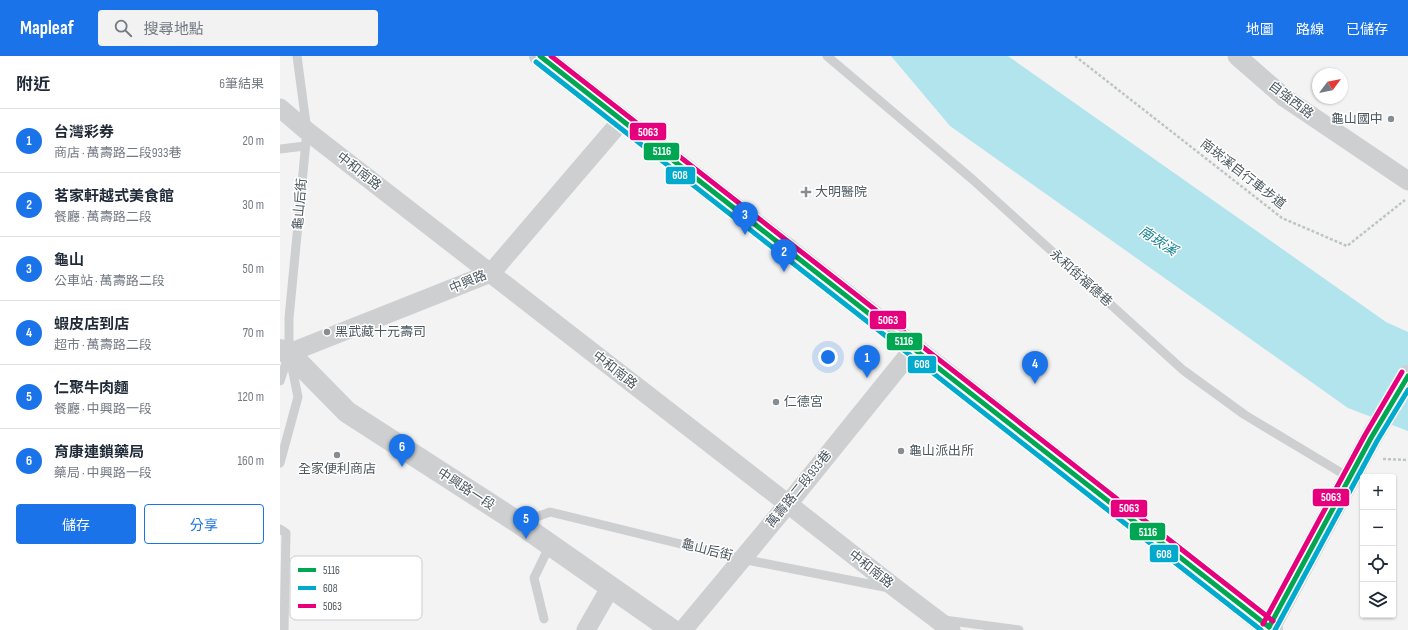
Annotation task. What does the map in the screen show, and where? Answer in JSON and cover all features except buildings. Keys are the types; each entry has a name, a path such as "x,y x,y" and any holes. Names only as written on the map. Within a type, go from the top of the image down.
{"main road":[{"path":"540,56 914,348 1270,629"}],"street":[{"name":"自強西路","path":"1237,56 1285,98 1408,181"},
{"name":"中和南路","path":"280,108 306,138 491,273 898,590 944,624"},
{"name":"中興路","path":"285,351 491,273 622,120"},
{"name":"萬壽路二段933巷","path":"683,630 788,504 914,348"},
{"name":"中興路一段","path":"285,351 347,412 519,524 672,630"},
{"path":"1270,629 1371,438 1408,376"},
{"path":"586,630 610,588"}],"lane":[{"name":"龜山后街","path":"285,351 306,138 297,56"},
{"name":"永和街福德巷","path":"828,56 972,179 1183,370 1245,416 1350,478"},
{"path":"280,149 306,138"},
{"path":"280,381 285,351"},
{"path":"280,463 298,397 285,351"},
{"name":"龜山后街","path":"519,524 550,512 742,559 898,590"},
{"path":"280,529 286,533 284,630"},
{"path":"544,619 534,578 550,545"},
{"path":"944,624 1019,630"}],"path":[{"name":"南崁溪自行車步道","path":"1075,56 1282,218 1347,246 1408,198"}],"water":[{"name":"南崁溪","path":"891,56 1008,56 1386,322 1408,332 1408,431 1348,408 950,126"}],"transit line":[{"name":"5116","path":"540,56 1269,627"},
{"name":"5063","path":"551,56 1273,621"},
{"name":"608","path":"536,62 1261,630"},
{"name":"5063","path":"1263,624 1365,435 1402,372"},
{"name":"5116","path":"1269,627 1371,438 1408,376"},
{"name":"608","path":"1275,630 1377,441 1408,390"}],"place":[{"name":"龜山國中","path":"1391,119"},
{"name":"大明醫院","path":"806,192"},
{"name":"龜山","path":"745,235"},
{"name":"茗家軒越式美食館","path":"784,272"},
{"name":"黑武藏十元壽司","path":"327,332"},
{"name":"台灣彩券","path":"867,378"},
{"name":"蝦皮店到店","path":"1035,384"},
{"name":"仁德宮","path":"776,402"},
{"name":"龜山派出所","path":"901,451"},
{"name":"全家便利商店","path":"337,455"},
{"name":"育康連鎖藥局","path":"402,467"},
{"name":"仁聚牛肉麵","path":"526,539"}]}
